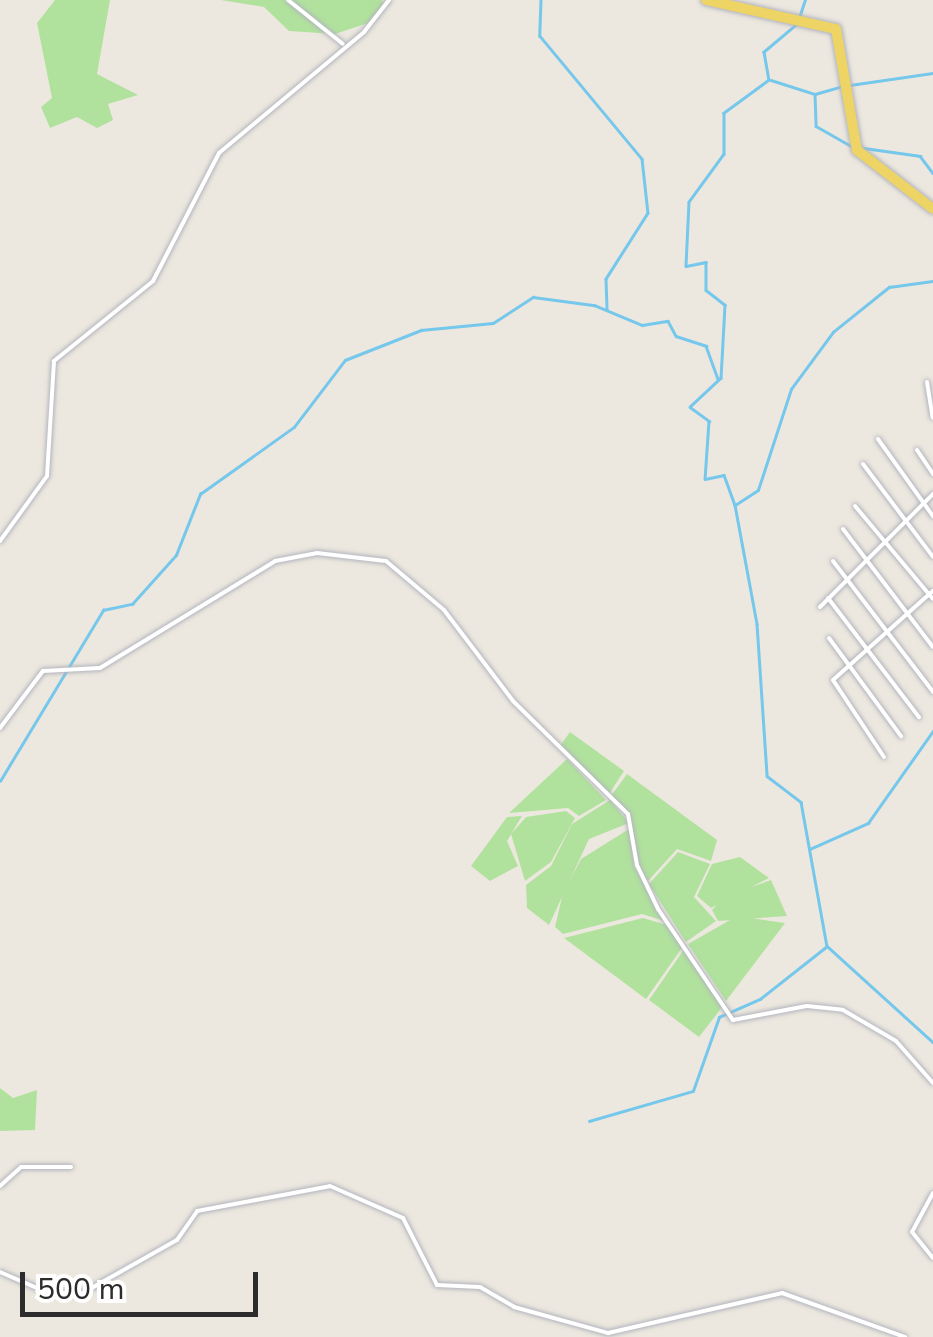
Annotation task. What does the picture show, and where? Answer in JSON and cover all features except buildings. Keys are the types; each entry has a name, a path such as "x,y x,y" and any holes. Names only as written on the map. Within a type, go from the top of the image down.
{"main road":[{"path":"706,0 801,16 842,39 856,147 933,209"}],"street":[{"path":"288,0 343,44"},
{"path":"0,541 47,476 54,361 154,281 219,153 389,0"},
{"path":"926,382 933,418"},
{"path":"878,439 921,505 933,516"},
{"path":"917,450 933,474"},
{"path":"863,464 903,523 933,557"},
{"path":"820,607 933,494"},
{"path":"855,506 932,595 833,680 836,692 884,757"},
{"path":"843,529 933,647"},
{"path":"0,728 43,670 100,668 276,561 317,553 386,561 444,610 514,700 628,814 636,865 658,908 733,1020 806,1006 844,1010 896,1042 933,1083"},
{"path":"833,561 933,692"},
{"path":"828,598 872,650 919,718"},
{"path":"828,638 901,736"},
{"path":"0,1186 30,1164 71,1167"},
{"path":"0,1272 46,1292 81,1294 178,1240 197,1212 330,1186 403,1218 436,1285 480,1287 514,1307 608,1333 782,1293 905,1337"},
{"path":"933,1193 912,1232 933,1258"}],"green space":[{"path":"55,0 110,0 97,74 138,95 108,104 113,120 97,128 77,117 50,128 41,107 52,98 37,23"},
{"path":"221,0 382,0 385,7 377,20 335,34 289,31 264,7"},
{"path":"570,732 624,771 609,794 560,746"},
{"path":"567,759 606,800 579,816 568,808 509,813"},
{"path":"627,774 717,840 711,861 677,849 648,881 637,865 631,816 611,796"},
{"path":"610,800 629,823 589,839 549,925 527,908 526,885 551,866 572,824"},
{"path":"566,811 575,818 551,862 525,881 511,834 526,817"},
{"path":"522,816 507,841 518,866 490,881 471,866 507,817"},
{"path":"629,829 634,866 664,921 642,914 563,934 555,927 563,893 581,859"},
{"path":"678,852 710,864 694,897 716,921 686,942 649,884"},
{"path":"740,857 769,878 711,908 697,896 712,864"},
{"path":"771,880 787,916 718,921 712,910 724,897"},
{"path":"737,916 785,923 726,1001 688,944"},
{"path":"643,918 670,926 684,945 646,999 564,938"},
{"path":"685,948 723,1006 699,1037 649,1000"},
{"path":"0,1088 13,1098 37,1090 35,1130 0,1131"}],"waterway":[{"path":"541,0 540,36 642,159 648,213 606,279 607,309"},
{"path":"799,18 805,0"},
{"path":"796,25 764,52 769,80 724,113 724,154 689,202 686,266 706,262 706,290 725,305 721,378 690,407 709,421 705,479 724,475 735,505 757,624 767,776 801,802 827,946 933,1042"},
{"path":"850,85 933,73"},
{"path":"771,80 815,94 843,86"},
{"path":"815,94 816,126 851,146"},
{"path":"864,148 920,156 933,173"},
{"path":"735,505 758,490 791,389 833,332 889,287 933,281"},
{"path":"0,781 103,610 132,604 176,555 200,494 294,427 345,360 421,330 493,323 533,297 594,305 642,325 668,321 676,336 706,346 718,379"},
{"path":"810,849 868,823 933,731"},
{"path":"589,1121 693,1091 719,1017 760,999 827,946"}]}
